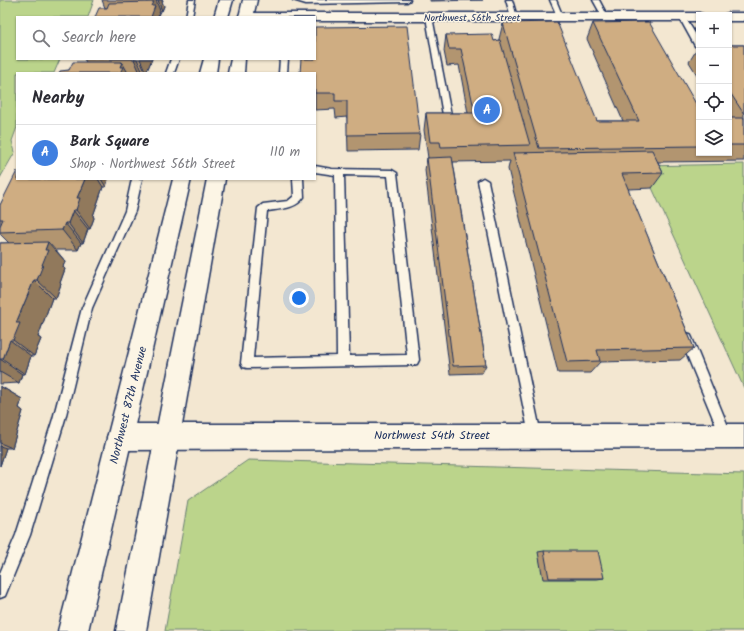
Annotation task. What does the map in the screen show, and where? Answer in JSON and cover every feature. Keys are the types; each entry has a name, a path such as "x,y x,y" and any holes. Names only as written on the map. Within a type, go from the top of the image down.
{"street":[{"path":"221,16 226,0"},
{"path":"246,16 250,0"},
{"name":"Northwest 56th Street","path":"262,16 408,7 429,17 514,17 558,19 605,17 640,20 696,17"},
{"path":"732,17 744,17"},
{"path":"208,72 211,60"},
{"path":"236,72 238,60"},
{"name":"Northwest 87th Avenue","path":"73,631 182,180"},
{"path":"131,631 169,436 216,180"},
{"name":"Northwest 54th Street","path":"120,437 534,435 735,436"}],"lane":[{"path":"189,16 192,0"},
{"path":"296,0 306,2 367,0 408,7"},
{"path":"509,0 514,17"},
{"path":"553,0 558,19"},
{"path":"596,0 605,17"},
{"path":"429,17 447,115"},
{"path":"682,17 696,41"},
{"path":"170,72 175,60"},
{"path":"283,72 284,60"},
{"path":"298,180 299,197 290,204 263,208 248,363 413,360 392,172 339,172 316,169"},
{"path":"339,172 343,361"},
{"path":"0,591 23,534 59,420 88,308 130,211 137,180"},
{"path":"483,181 534,435"},
{"path":"681,326 735,436"}],"green space":[{"path":"0,0 94,0 88,16 16,16 16,60 60,60 54,72 16,72 16,130 12,141 15,152 0,178"},
{"path":"744,164 744,388 642,166"},
{"path":"248,460 744,474 744,631 165,631 188,501"}],"building":[{"path":"154,2 152,6 155,6 151,16 95,16 99,8 107,8 109,3"},
{"path":"557,22 597,121 639,121 593,23 649,22 696,104 696,146 539,148 503,23"},
{"path":"407,26 420,134 347,135 347,101 335,101 335,93 316,93 316,72 300,72 301,60 316,60 316,27"},
{"path":"492,34 494,41 500,40 530,145 441,147 440,142 430,142 426,113 475,113 461,49 449,49 446,35"},
{"path":"732,45 744,45 744,114 732,96"},
{"path":"73,62 122,62 120,67 123,67 120,72 60,72 69,70"},
{"path":"732,118 744,118 744,145 732,145"},
{"path":"652,150 663,173 622,174 694,348 597,350 600,361 567,362 513,153"},
{"path":"452,157 486,365 453,366 427,158"},
{"path":"16,173 16,180 85,180 77,198 80,198 76,210 73,210 68,223 65,223 62,230 0,232 0,226 3,219 0,219 0,205"},
{"path":"48,242 45,250 48,250 43,265 37,280 34,280 16,323 20,323 13,340 10,340 3,359 0,359 0,243"},
{"path":"544,551 598,551 604,578 549,578"}],"place":[{"name":"Bark Square","path":"487,110"}]}
